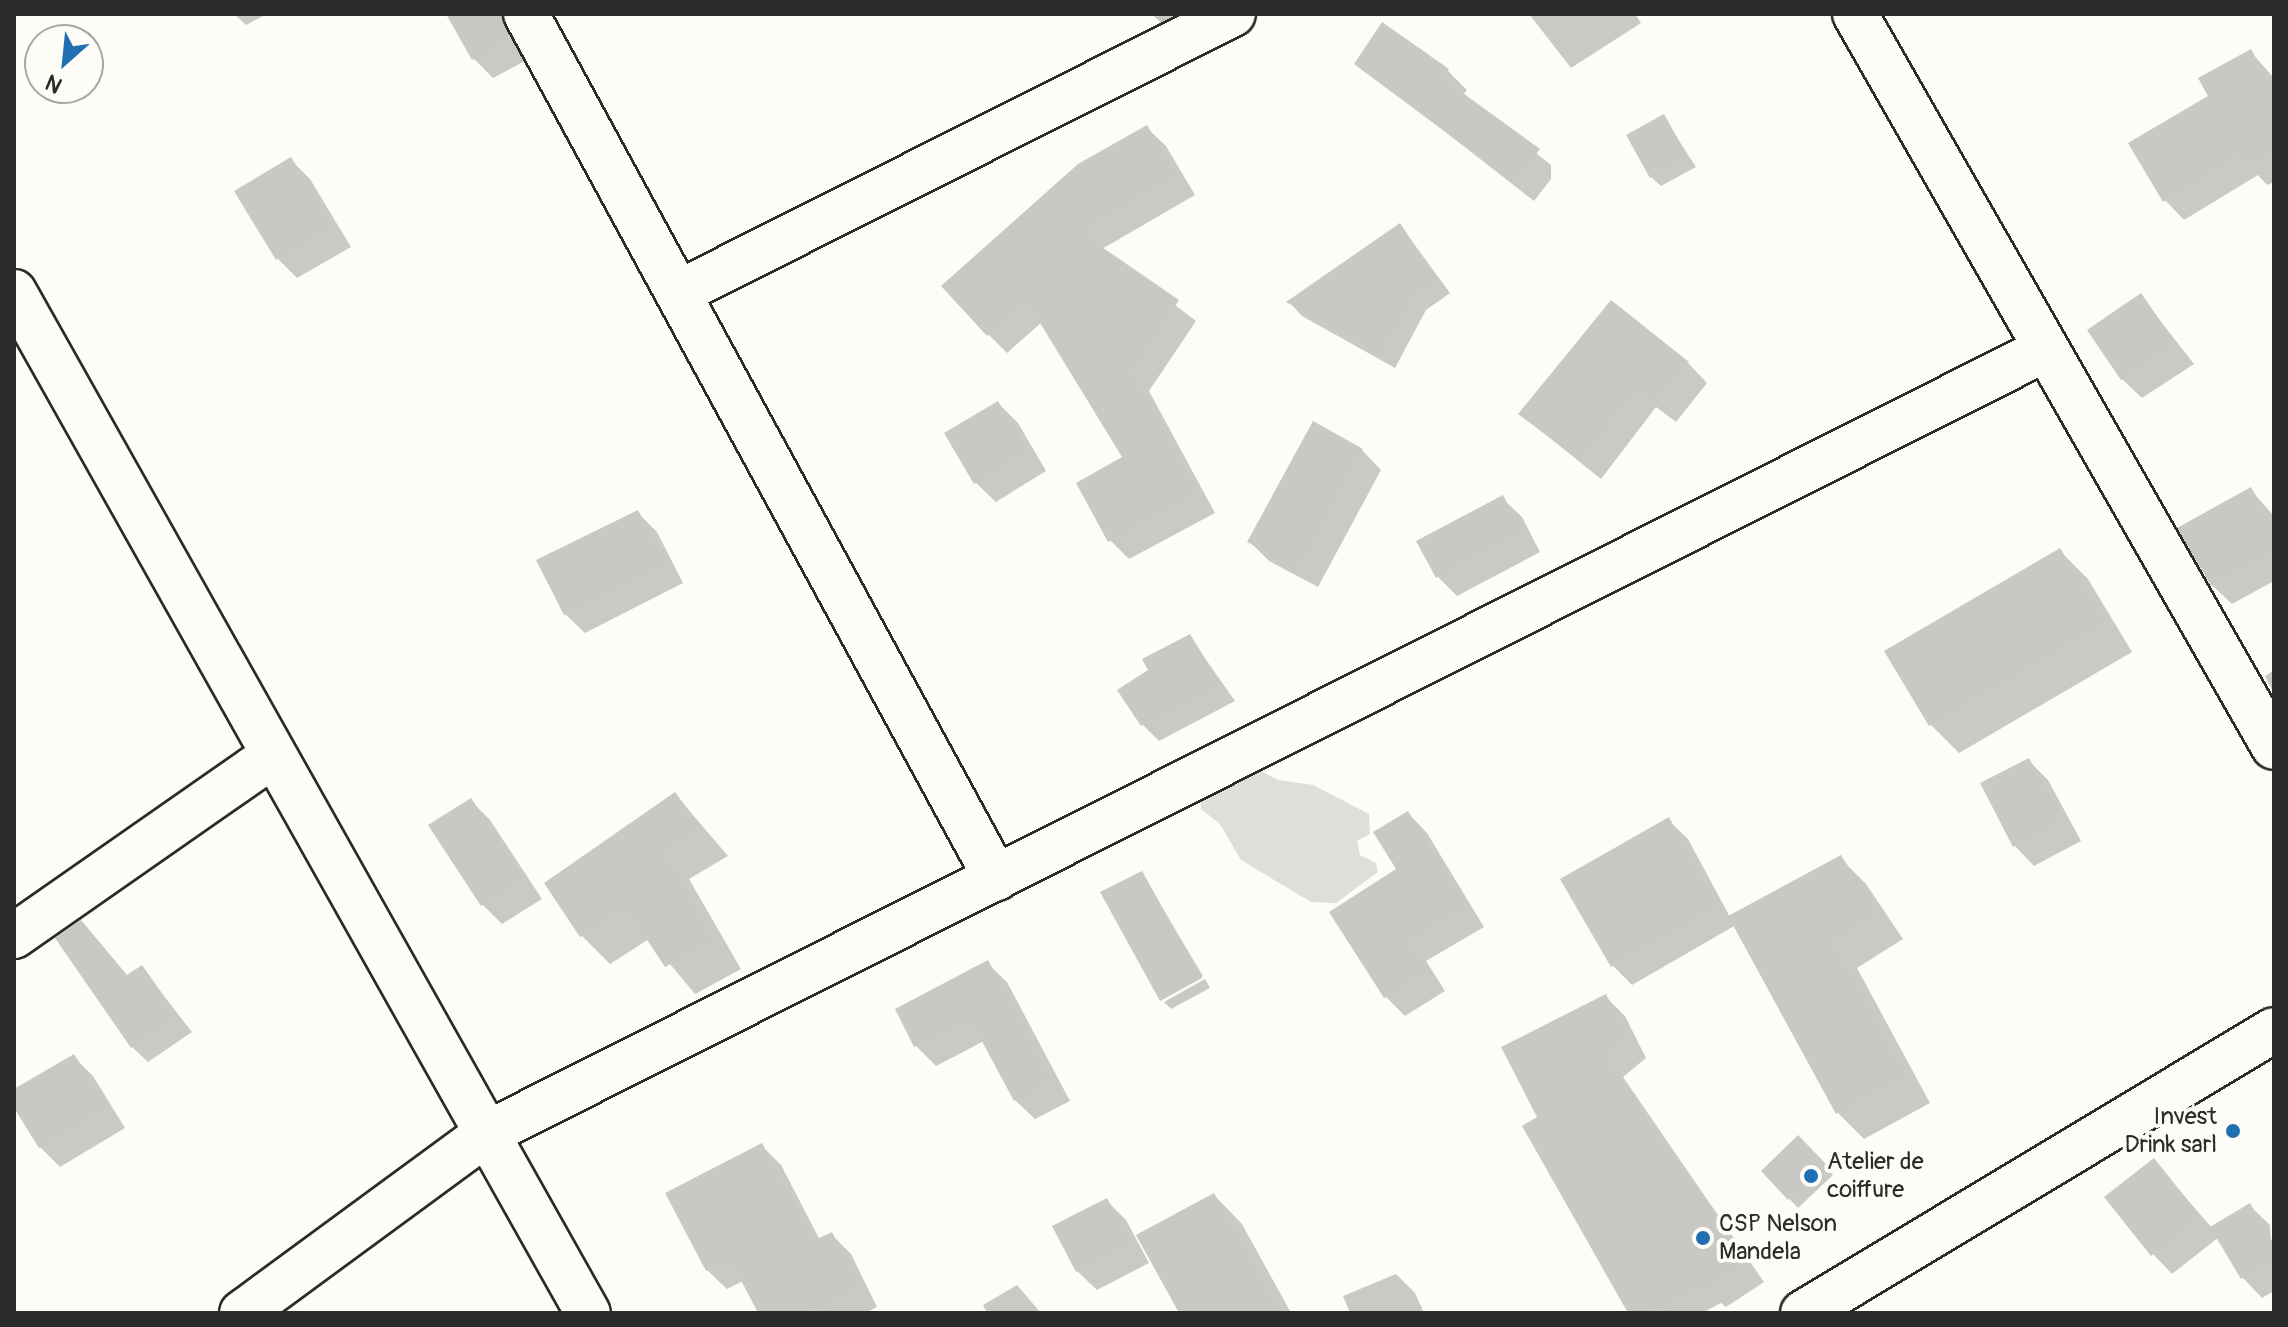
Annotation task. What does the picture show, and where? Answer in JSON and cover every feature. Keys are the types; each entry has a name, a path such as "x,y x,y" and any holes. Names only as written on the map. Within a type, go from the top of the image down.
{"street":[{"path":"526,14 996,878"},
{"path":"678,293 1233,14"},
{"path":"1855,14 2274,747"},
{"path":"14,292 588,1313"},
{"path":"242,1313 486,1134 2046,349"},
{"path":"14,936 273,755"},
{"path":"1803,1313 2274,1030"}],"shaded area":[{"path":"1257,769 1278,780 1313,785 1369,814 1370,834 1357,841 1360,855 1376,863 1378,872 1336,903 1311,902 1241,860 1220,824 1201,809 1200,789"}],"building":[{"path":"446,14 501,14 511,39 472,60"},
{"path":"1382,22 1449,69 1442,78 1540,149 1514,183 1354,64"},
{"path":"2251,49 2274,92 2274,152 2246,167 2240,155 2163,202 2128,143 2208,96 2198,78"},
{"path":"1664,114 1688,157 1650,178 1626,135"},
{"path":"1147,125 1177,176 1080,232 1179,300 1132,371 1198,494 1108,542 1076,483 1122,457 1026,300 987,336 941,286 1078,164"},
{"path":"291,157 333,227 276,260 234,191"},
{"path":"1400,223 1437,279 1413,296 1381,355 1286,302"},
{"path":"2141,293 2176,344 2121,380 2087,330"},
{"path":"1611,300 1689,362 1655,404 1636,389 1581,461 1518,414"},
{"path":"998,401 1028,451 974,484 944,433"},
{"path":"1313,421 1363,449 1298,569 1247,542"},
{"path":"2251,487 2274,529 2274,551 2211,586 2177,528"},
{"path":"1503,495 1522,532 1436,578 1416,541"},
{"path":"638,510 665,563 564,615 536,560"},
{"path":"2060,548 2105,623 1929,726 1884,651"},
{"path":"1190,634 1221,685 1141,726 1117,690 1148,670 1142,659"},
{"path":"2029,758 2063,821 2013,847 1980,783"},
{"path":"675,792 701,827 663,850 714,940 665,967 626,908 580,937 544,883"},
{"path":"471,798 524,879 481,906 428,825"},
{"path":"1408,811 1466,907 1408,941 1427,971 1384,998 1329,912 1396,869 1373,832"},
{"path":"1669,817 1717,906 1611,967 1560,879"},
{"path":"1841,855 1878,913 1832,941 1906,1076 1836,1114 1728,916"},
{"path":"1142,871 1202,978 1160,1001 1100,892"},
{"path":"81,920 127,975 142,965 178,1016 131,1048 55,938"},
{"path":"988,960 1052,1081 1014,1101 970,1019 914,1047 895,1009"},
{"path":"1606,994 1628,1038 1605,1057 1746,1262 1705,1289 1701,1284 1648,1313 1628,1313 1522,1126 1537,1117 1501,1047"},
{"path":"74,1054 107,1108 39,1148 14,1108 14,1089"},
{"path":"1798,1135 1826,1164 1788,1200 1761,1171"},
{"path":"762,1143 813,1241 832,1232 859,1287 807,1313 758,1313 730,1259 706,1271 665,1193"},
{"path":"2154,1158 2201,1217 2151,1256 2104,1197"},
{"path":"1214,1193 1280,1313 1179,1313 1136,1235"},
{"path":"1107,1198 1131,1243 1076,1272 1052,1226"},
{"path":"2250,1203 2274,1244 2274,1260 2241,1279 2210,1227"}],"place":[{"name":"Invest Drink sarl","path":"2233,1131"},
{"name":"Atelier de coiffure","path":"1811,1176"},
{"name":"CSP Nelson Mandela","path":"1703,1238"}]}
